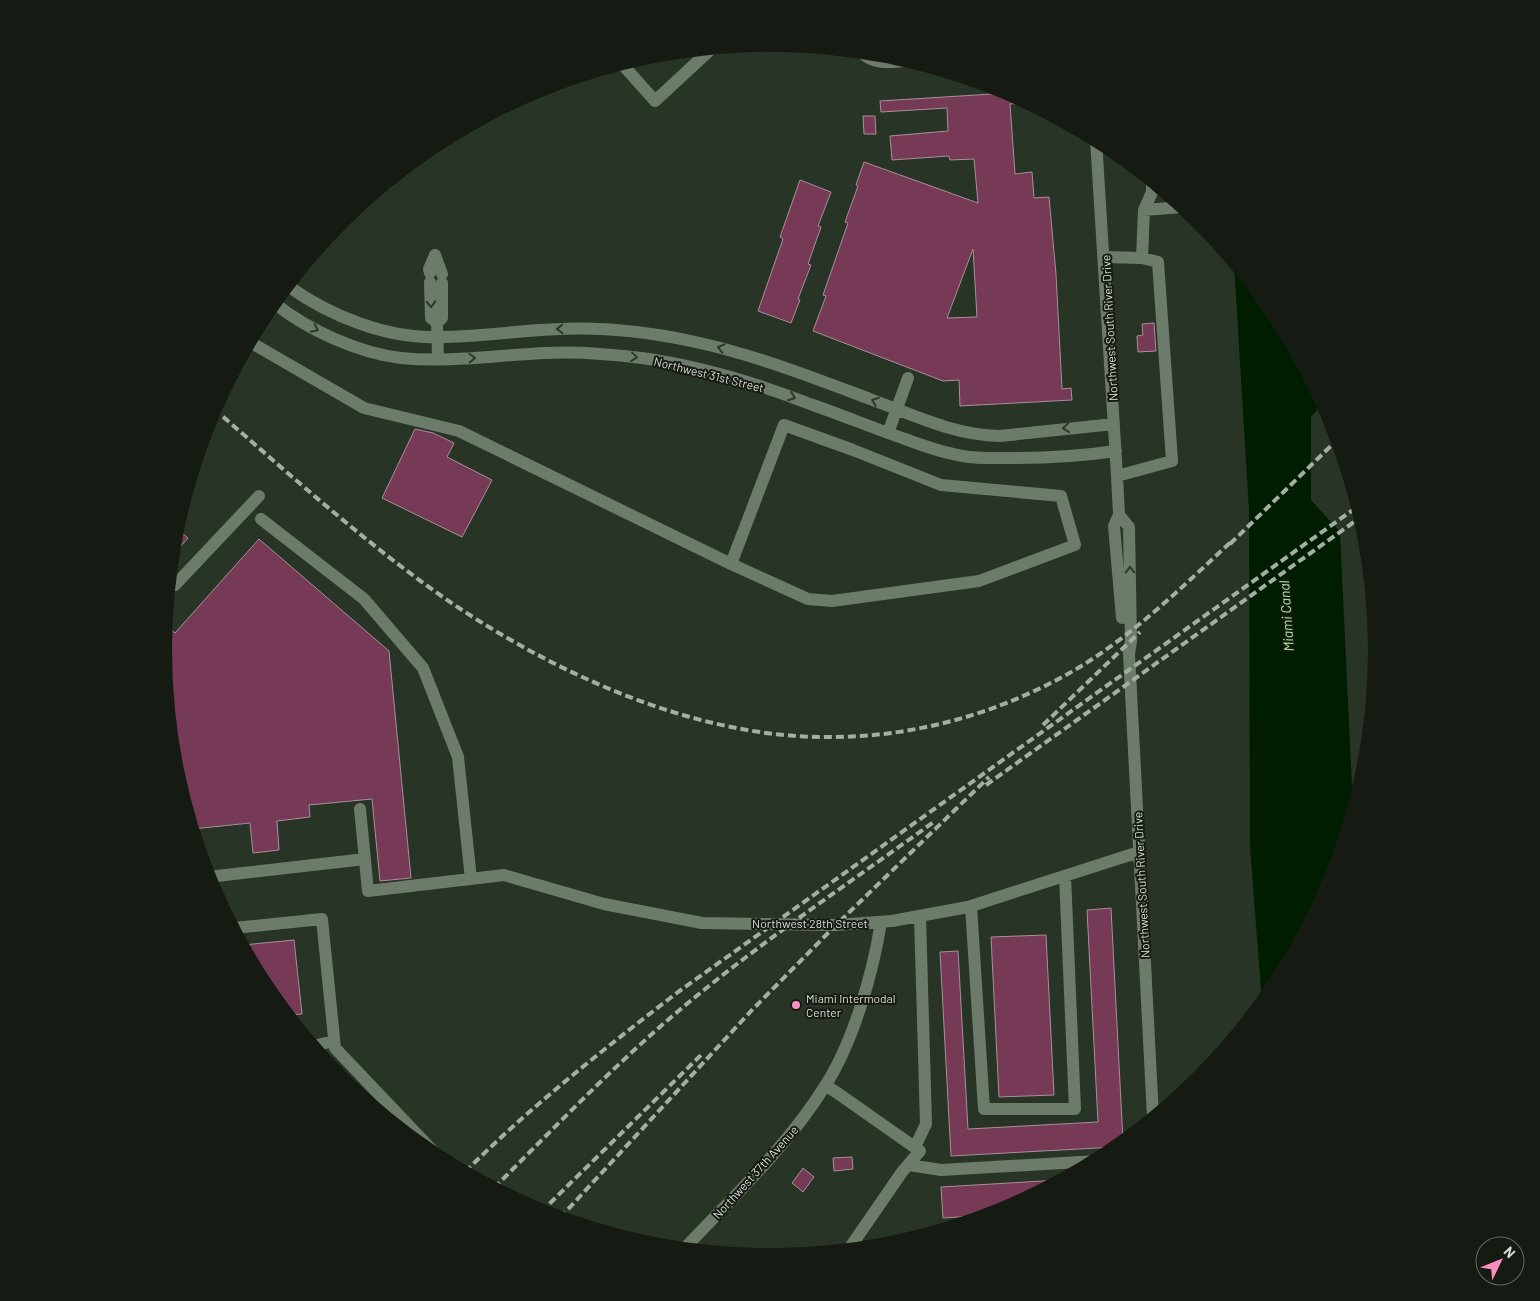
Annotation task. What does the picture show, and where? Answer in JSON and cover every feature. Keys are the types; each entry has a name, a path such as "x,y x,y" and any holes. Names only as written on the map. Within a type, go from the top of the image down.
{"street":[{"path":"627,70 655,101 703,57"},
{"name":"Northwest South River Drive","path":"1097,150 1119,516 1129,527 1131,641 1129,654 1153,1109"},
{"path":"1142,258 1144,210 1152,191"},
{"path":"1144,210 1171,208"},
{"path":"1104,257 1142,258 1158,262 1172,461 1117,476"},
{"path":"436,278 431,318 437,323 438,360"},
{"name":"Northwest 31st Street","path":"293,290 319,306 348,319 399,334 438,338 582,328 619,330 710,345 798,372 946,428 964,433 1000,436 1114,424"},
{"name":"Northwest 31st Street","path":"280,308 310,327 362,349 401,358 438,360 565,352 612,354 699,369 772,390 943,452 981,459 1082,455 1116,451"},
{"path":"256,345 364,408 459,431 730,564 808,599 832,601 980,581 1075,546 1061,496 941,484 784,425 730,564"},
{"path":"888,433 908,378"},
{"path":"176,584 260,496"},
{"path":"260,518 364,599 422,668 458,757 472,879 368,891 360,809"},
{"name":"Northwest 28th Street","path":"472,879 504,875 604,904 702,923 836,925 880,922 971,906 1139,852"},
{"path":"217,876 365,859"},
{"path":"971,906 984,1109 1075,1109 1065,876"},
{"path":"915,1147 926,1124 920,916"},
{"path":"241,927 322,919 335,1048 413,1130"},
{"name":"Northwest 37th Avenue","path":"690,1243 781,1146 826,1086 841,1058 862,1002 877,944 880,922"},
{"path":"320,1044 334,1041"},
{"path":"826,1086 920,1151 902,1172 854,1242"},
{"path":"909,1165 941,1170 1080,1161"}],"water":[{"name":"Miami Canal","path":"1235,274 1267,318 1288,352 1317,410 1311,417 1311,500 1340,532 1352,788 1336,843 1306,915 1288,949 1261,991 1250,847 1249,511"}],"building":[{"path":"989,94 1012,104 1010,104 1015,174 1032,172 1034,198 1049,197 1056,274 1062,389 1071,388 1072,400 960,406 959,380 943,381 813,331 826,296 823,295 848,223 845,222 858,186 856,185 864,162 978,203 974,159 950,160 949,156 892,160 890,136 948,131 947,108 881,112 880,101","holes":["973,249 977,317 947,318"]},
{"path":"863,116 875,116 876,134 864,134"},
{"path":"800,180 831,192 818,226 821,227 808,264 811,265 791,323 758,311 783,239 780,237"},
{"path":"1154,323 1156,351 1138,352 1137,336 1143,335 1142,324"},
{"path":"415,429 433,433 454,443 447,457 492,480 462,537 382,498"},
{"path":"183,534 188,538 181,546"},
{"path":"259,539 389,651 411,878 380,881 372,799 309,805 310,817 277,821 279,850 253,853 250,823 199,828 183,767 177,729 173,690 172,631 175,633"},
{"path":"1111,908 1123,1133 1102,1148 951,1156 940,952 958,951 968,1129 1098,1122 1087,910"},
{"path":"1046,935 1054,1095 999,1097 991,937"},
{"path":"294,940 302,1014 296,1014 273,983 250,944"},
{"path":"852,1157 853,1169 834,1171 833,1158"},
{"path":"803,1168 814,1177 803,1192 792,1183"},
{"path":"1045,1181 999,1203 963,1217 943,1218 941,1187"}],"railway":[{"path":"221,415 322,502 404,569 476,619 521,646 569,671 619,693 670,711 722,725 774,734 825,737 890,733 954,720 1015,700 1073,671 1116,642 1157,610 1233,540"},
{"path":"1230,544 1331,446"},
{"path":"470,1167 542,1101 678,992 1352,511"},
{"path":"986,785 1354,522"},
{"path":"1043,725 1140,632"},
{"path":"565,1212 752,1010 836,925 989,777"},
{"path":"499,1183 617,1066 694,998 783,930 935,821"},
{"path":"548,1206 701,1055"}],"place":[{"name":"Miami Intermodal Center","path":"796,1005"}]}
